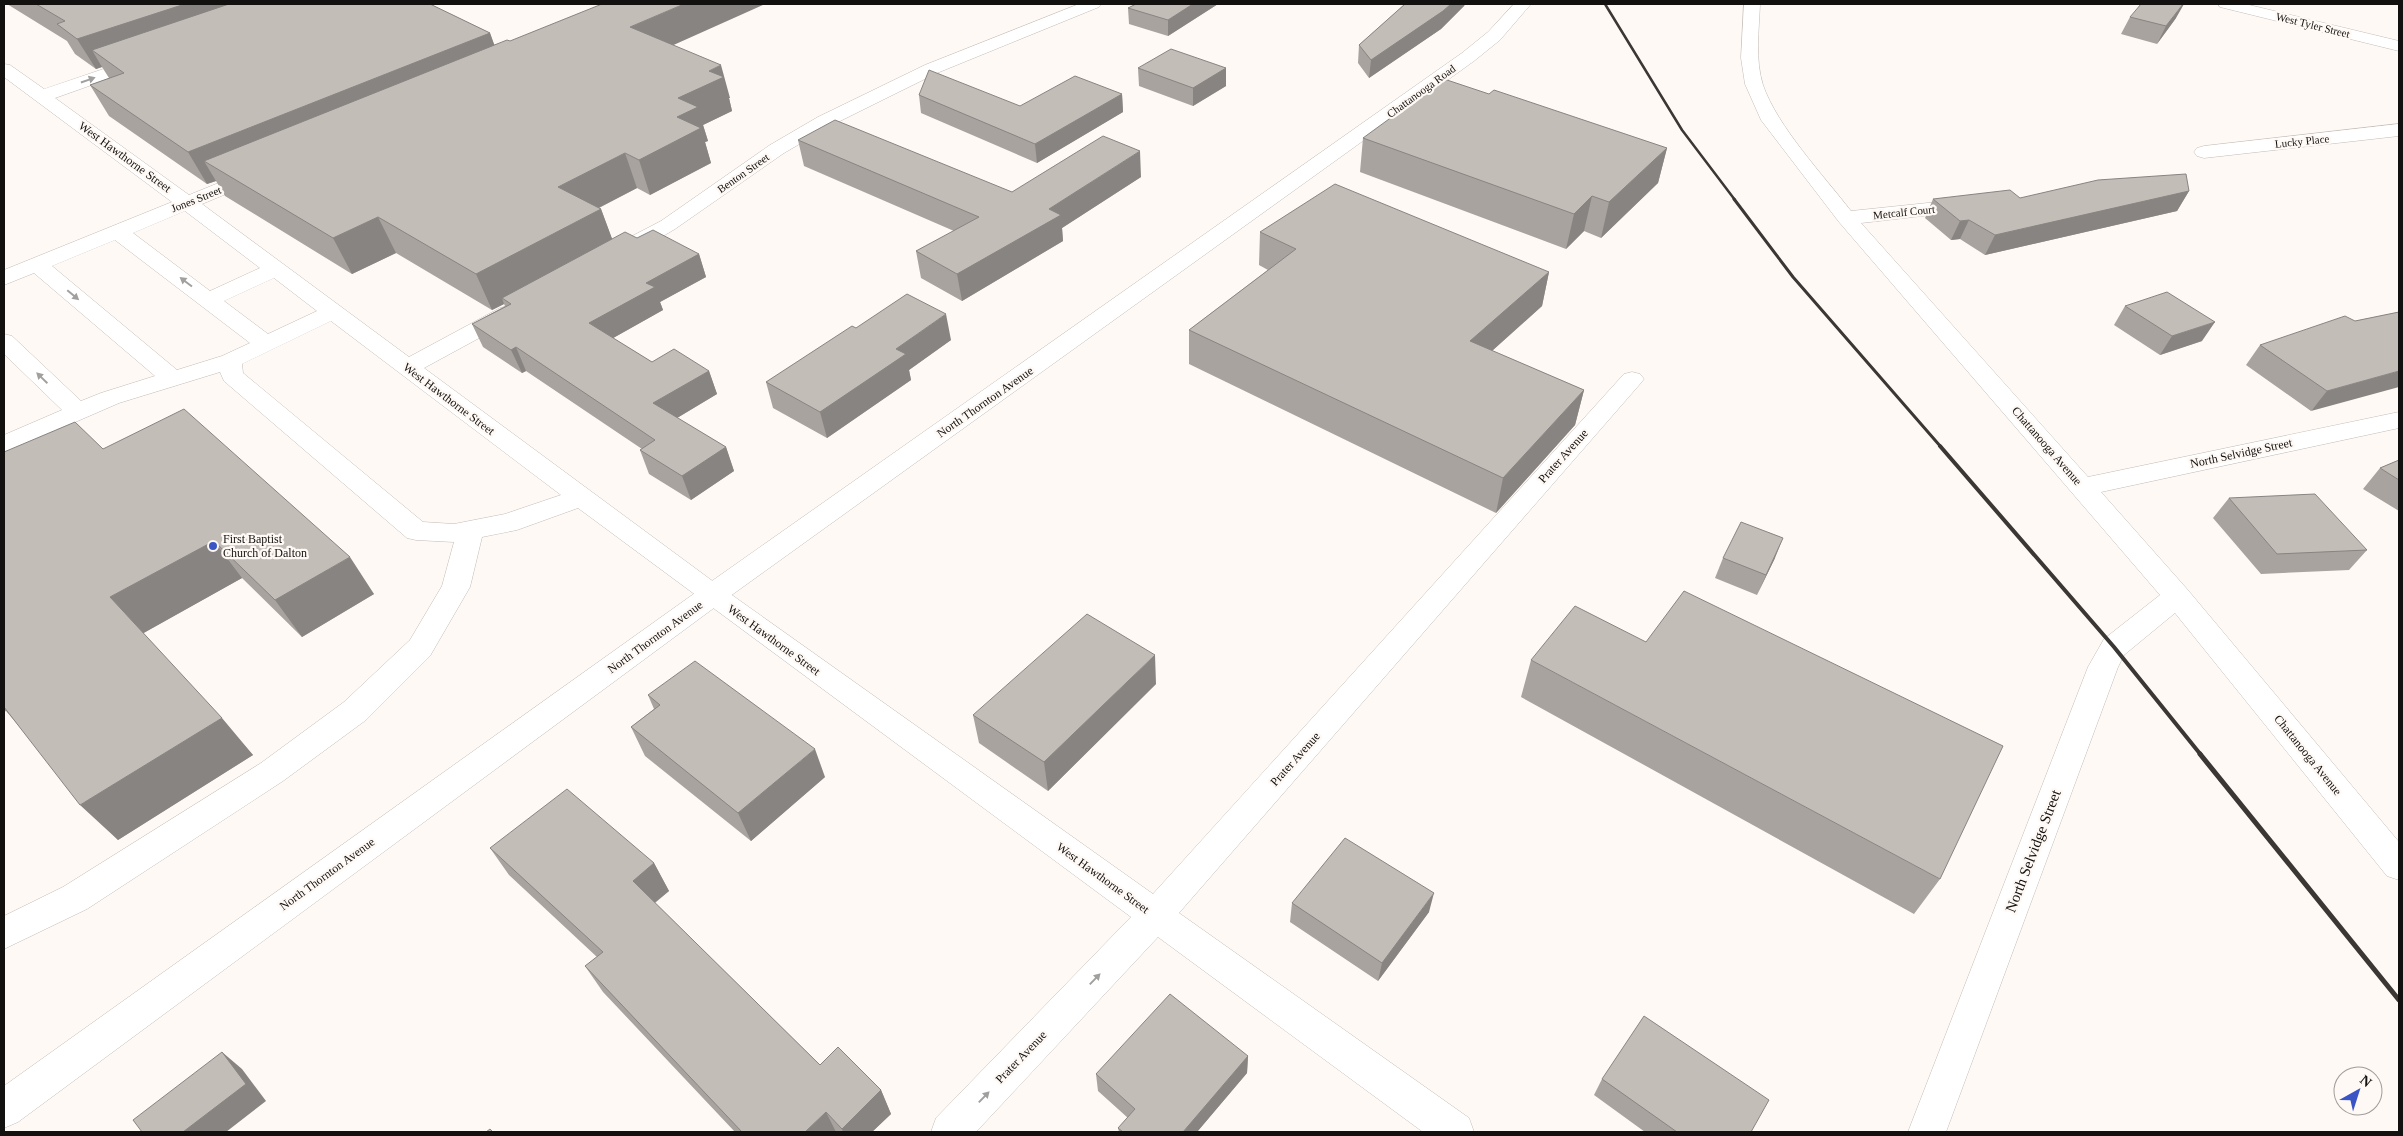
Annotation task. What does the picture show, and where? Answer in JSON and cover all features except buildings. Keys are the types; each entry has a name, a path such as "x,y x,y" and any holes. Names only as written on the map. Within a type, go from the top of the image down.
{"street":[{"name":"Benton Street","path":"607,259 668,225 778,149 825,120 931,69 1093,4"},
{"name":"Chattanooga Avenue","path":"1752,4 1750,58 1754,84 1768,116 1846,218 2177,596 2399,866"},
{"name":"West Tyler Street","path":"2226,4 2286,12 2399,46"},
{"name":"Chattanooga Road","path":"1311,170 1468,57 1494,36 1518,5"},
{"path":"42,96 155,57"},
{"name":"West Hawthorne Street","path":"4,69 188,203 712,596 1455,1132"},
{"name":"Lucky Place","path":"2204,152 2399,130"},
{"name":"Jones Street","path":"4,278 270,169"},
{"name":"North Thornton Avenue","path":"4,1109 712,596 1311,170"},
{"name":"Metcalf Court","path":"1846,218 1983,204"},
{"path":"117,231 266,344"},
{"path":"36,264 172,379"},
{"path":"209,300 276,269"},
{"path":"406,368 528,302"},
{"path":"4,445 110,398 230,361 332,312"},
{"path":"4,341 78,412"},
{"path":"230,361 232,376 416,531 454,533 508,523 580,498"},
{"name":"Prater Avenue","path":"950,1132 1155,916 1632,379"},
{"name":"North Selvidge Street","path":"2083,487 2399,420"},
{"path":"4,933 75,898 272,772 355,711 420,648 456,587 470,530"},
{"name":"North Selvidge Street","path":"1927,1132 2103,667 2114,648 2177,596"}],"railway":[{"path":"1605,4 1682,130 1735,200"},
{"path":"1734,199 1793,277 1941,447"},
{"path":"1940,446 2114,647 2201,755"},
{"path":"2200,754 2399,1000"}],"place":[{"name":"First Baptist Church of Dalton","path":"213,546"}]}
